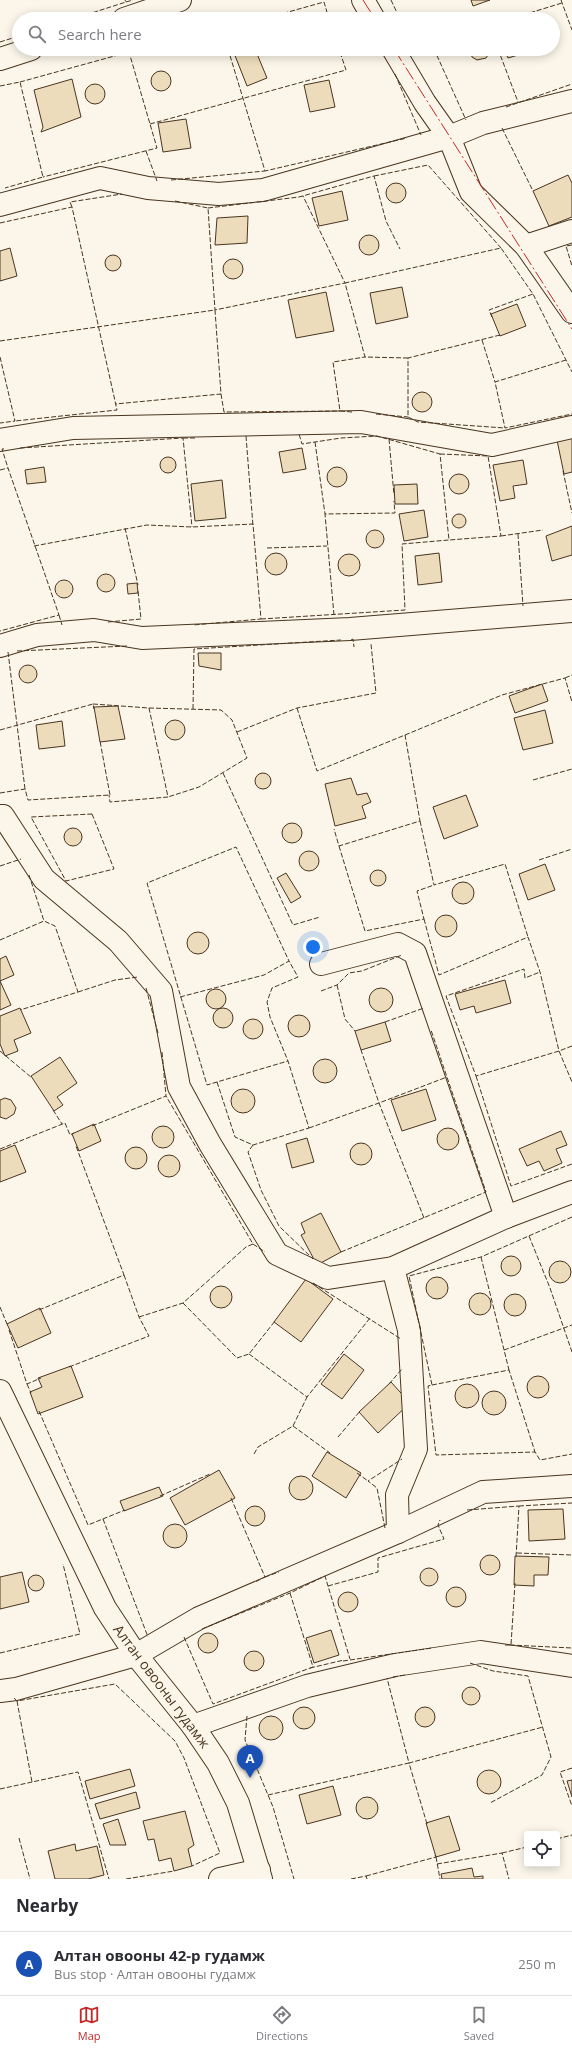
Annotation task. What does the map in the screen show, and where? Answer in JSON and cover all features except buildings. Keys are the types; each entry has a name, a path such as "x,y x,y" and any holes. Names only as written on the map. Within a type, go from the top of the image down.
{"street":[{"path":"145,12 180,0"},
{"path":"363,0 370,12"},
{"path":"0,59 12,55"},
{"path":"397,56 425,103 449,137 471,192 526,246 572,312"},
{"path":"0,205 100,178 148,188 219,194 263,190 449,137 483,123 572,101"},
{"path":"526,246 572,231"},
{"path":"0,440 73,428 361,422 492,445 572,427"},
{"path":"0,646 36,635 94,630 150,637 350,629 572,611"},
{"path":"0,816 3,816 44,879 118,941 161,990 179,1087 210,1144 277,1254 328,1278 393,1268 506,1217 572,1192"},
{"path":"321,964 398,944 415,953 506,1217"},
{"path":"393,1268 409,1330 416,1449 397,1494 398,1532"},
{"name":"Алтан овооны гудамж","path":"0,1390 105,1608 136,1655 193,1726 218,1762 238,1803 260,1875"},
{"path":"0,1691 136,1655 199,1618 398,1532 483,1492 572,1486"},
{"path":"193,1726 307,1686 395,1665 481,1652 572,1666"},
{"path":"220,1879 260,1875"}],"fence":[{"path":"95,12 126,2 125,0"},
{"path":"126,2 133,0"},
{"path":"391,0 397,12"},
{"path":"561,0 572,30"},
{"path":"288,12 324,2 327,12"},
{"path":"533,12 562,3"},
{"path":"0,42 12,38"},
{"path":"20,82 114,56"},
{"path":"43,177 157,148 130,56"},
{"path":"230,56 265,171 407,138"},
{"path":"150,124 346,70 341,56"},
{"path":"437,56 466,120"},
{"path":"501,56 518,102"},
{"path":"395,74 421,135"},
{"path":"0,86 20,82 43,177 5,188"},
{"path":"506,107 572,84"},
{"path":"502,128 533,191"},
{"path":"146,151 157,181"},
{"path":"374,176 428,165 501,248"},
{"path":"171,180 265,171"},
{"path":"208,208 299,197 374,176 386,221 400,249"},
{"path":"72,207 70,202 122,194"},
{"path":"175,201 208,208 215,310 345,283 303,196"},
{"path":"0,223 72,207 117,410 15,421"},
{"path":"572,245 566,246 572,266"},
{"path":"408,358 365,357 345,283 501,248 533,294 572,372"},
{"path":"492,317 489,310 533,294"},
{"path":"0,341 215,310 221,394 115,404"},
{"path":"500,335 408,358 408,417 418,422 505,428"},
{"path":"482,340 495,382"},
{"path":"0,357 15,421 0,423"},
{"path":"352,412 340,411 333,362 365,357"},
{"path":"566,360 495,382 505,428 572,414"},
{"path":"221,394 224,412 340,411"},
{"path":"376,414 408,417"},
{"path":"261,619 405,610 402,544 449,540 440,454 377,436 341,438 302,444 299,434"},
{"path":"246,436 253,526"},
{"path":"183,438 195,438"},
{"path":"20,448 183,438 192,527"},
{"path":"389,439 394,495"},
{"path":"315,442 325,514"},
{"path":"4,449 2,449 8,468"},
{"path":"440,454 488,456 501,536 449,540"},
{"path":"0,470 8,468 59,615 0,631"},
{"path":"563,471 572,513"},
{"path":"334,615 325,514 395,513 394,501"},
{"path":"34,546 147,525 192,527 253,524 261,619 193,625"},
{"path":"125,528 138,585"},
{"path":"501,536 543,530"},
{"path":"518,534 523,606"},
{"path":"267,548 327,546"},
{"path":"108,622 141,619 138,591"},
{"path":"59,615 62,625"},
{"path":"351,640 353,639 354,647"},
{"path":"193,709 194,649 341,640"},
{"path":"237,732 297,708 376,693 371,644"},
{"path":"17,651 127,646"},
{"path":"8,652 25,789"},
{"path":"565,678 572,675"},
{"path":"405,735 502,695 565,678 572,702"},
{"path":"93,704 149,708 168,797 110,802 109,795"},
{"path":"0,730 93,704 94,709"},
{"path":"149,708 221,710 232,720 247,758 199,787 168,797"},
{"path":"297,708 317,771 405,735 420,821 339,846 334,829"},
{"path":"0,793 25,789 28,800 110,795 100,741"},
{"path":"533,780 572,769"},
{"path":"223,773 293,925 320,917"},
{"path":"92,814 114,869 66,881 31,817 92,814"},
{"path":"420,821 434,885 505,864 528,937"},
{"path":"339,846 365,931 424,919 417,891 434,885"},
{"path":"217,1082 235,1137 253,1145 309,1128 288,1061 217,1082 207,1085 147,883 236,847 289,961"},
{"path":"539,860 572,849"},
{"path":"0,866 21,859"},
{"path":"29,875 44,921"},
{"path":"424,919 439,975 528,937 540,972 559,1051 476,1076 446,996 524,969 525,978 540,972"},
{"path":"0,940 44,921 55,926 78,992 20,1010"},
{"path":"321,991 337,985 349,973 362,971 402,955"},
{"path":"180,997 264,975 289,961 298,977 272,988 267,1002 270,1017 288,1061"},
{"path":"78,992 115,980 138,977"},
{"path":"337,985 345,1019 355,1031"},
{"path":"146,988 158,1033"},
{"path":"385,1022 424,1008"},
{"path":"341,1252 486,1192 431,1030"},
{"path":"572,1046 559,1051 572,1082"},
{"path":"309,1128 379,1103 361,1050"},
{"path":"0,1051 32,1078"},
{"path":"92,1126 166,1096 162,1052"},
{"path":"476,1076 511,1186 572,1164"},
{"path":"424,1218 379,1103 447,1077"},
{"path":"139,1317 183,1303 246,1247 253,1244 166,1096"},
{"path":"53,1110 62,1124"},
{"path":"0,1149 65,1123 70,1135 74,1133"},
{"path":"253,1145 248,1152 261,1190 279,1226 313,1259"},
{"path":"39,1310 124,1275 76,1146"},
{"path":"572,1217 481,1257 409,1276 432,1385 428,1386 436,1455 535,1452 540,1460 572,1454"},
{"path":"529,1236 550,1288 572,1352"},
{"path":"253,1244 265,1252"},
{"path":"481,1257 509,1370"},
{"path":"69,1367 149,1336 139,1317 124,1275"},
{"path":"313,1283 401,1339"},
{"path":"183,1303 237,1358 249,1354 275,1321"},
{"path":"0,1307 7,1324 9,1323"},
{"path":"249,1354 307,1397 370,1318"},
{"path":"504,1350 572,1325"},
{"path":"9,1330 27,1384 41,1378"},
{"path":"389,1384 402,1369"},
{"path":"432,1385 509,1370 535,1452"},
{"path":"27,1384 31,1393"},
{"path":"254,1454 258,1447 293,1426 307,1397"},
{"path":"338,1437 361,1410"},
{"path":"39,1411 88,1525 125,1510"},
{"path":"293,1426 330,1453"},
{"path":"385,1528 377,1488 368,1481 402,1459"},
{"path":"357,1473 368,1481"},
{"path":"160,1496 210,1474"},
{"path":"231,1498 265,1577 255,1582"},
{"path":"519,1506 572,1503"},
{"path":"467,1510 519,1506 516,1557"},
{"path":"103,1519 148,1637"},
{"path":"328,1586 378,1572 378,1558 444,1539 438,1525 440,1520"},
{"path":"517,1553 572,1555"},
{"path":"0,1653 80,1634 63,1564"},
{"path":"265,1577 279,1572"},
{"path":"202,1629 290,1593 325,1576 350,1659"},
{"path":"505,1645 511,1645 515,1583"},
{"path":"184,1637 213,1704 313,1667 290,1593"},
{"path":"510,1645 572,1648"},
{"path":"343,1661 432,1648"},
{"path":"310,1668 344,1660"},
{"path":"470,1663 493,1671 528,1676 551,1757 542,1775 490,1803"},
{"path":"393,1677 405,1675"},
{"path":"268,1795 409,1763 387,1678"},
{"path":"14,1698 17,1701 115,1684 175,1741 184,1758 220,1853 192,1866"},
{"path":"17,1701 32,1782"},
{"path":"247,1716 245,1740 273,1807 294,1879"},
{"path":"427,1824 409,1763 543,1727"},
{"path":"572,1768 560,1772 572,1806"},
{"path":"0,1789 78,1772 109,1879"},
{"path":"560,1838 572,1835"},
{"path":"19,1838 30,1879"},
{"path":"502,1853 524,1848"},
{"path":"437,1864 502,1853 509,1879"},
{"path":"366,1876 436,1857 435,1855"},
{"path":"436,1857 440,1879"},
{"path":"126,1879 174,1871"},
{"path":"351,1879 366,1876 367,1879"}],"power":[{"path":"363,0 371,12"},
{"path":"398,56 572,329"}],"place":[{"name":"Алтан овооны 42-р гудамж","path":"250,1778"}]}
